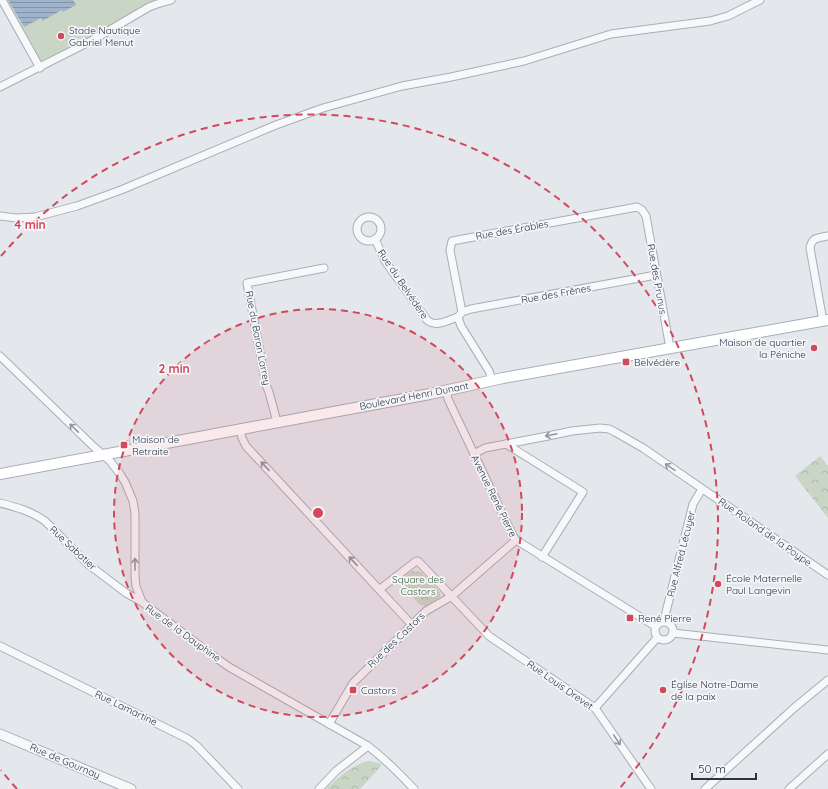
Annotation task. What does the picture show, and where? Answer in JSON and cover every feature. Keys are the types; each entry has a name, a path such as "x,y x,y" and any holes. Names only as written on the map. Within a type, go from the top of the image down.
{"main road":[{"name":"Boulevard Henri Dunant","path":"0,474 492,380 825,320"}],"street":[{"path":"2,0 40,68"},
{"path":"0,87 97,38 148,7 171,0"},
{"path":"0,216 16,218 35,217 77,206 121,190 276,125 323,108 402,86 524,61 611,34 710,21 728,16 760,0"},
{"name":"Rue des Érables","path":"460,314 450,250 452,241 636,207 642,210"},
{"name":"Rue des Prunus","path":"642,210 646,216 670,348"},
{"path":"825,320 810,248 812,241 828,236"},
{"name":"Rue du Belvédère","path":"375,239 386,261 430,323 439,324 460,314"},
{"name":"Rue du Baron Larrey","path":"276,422 270,392 266,385 247,283 324,268"},
{"name":"Rue des Frênes","path":"460,314 656,275"},
{"path":"460,314 461,326 489,371 492,380"},
{"name":"Rue de la Dauphine","path":"0,356 110,462 120,474 129,490 135,513 135,576 136,586 142,602 229,667 368,746 397,771 414,789"},
{"name":"Avenue René Pierre","path":"446,390 448,400 512,536 542,557 655,626"},
{"name":"Rue Roland de la Poype","path":"474,454 485,448 572,431 600,428 609,429 623,435 643,448 828,575"},
{"path":"240,429 246,446 412,624"},
{"path":"506,444 583,492 542,557"},
{"name":"Rue Alfred Lécuyer","path":"665,621 693,504 702,489"},
{"name":"Rue Sabatier","path":"0,503 38,516 45,521 89,565 126,593 142,602"},
{"name":"Rue des Castors","path":"329,724 353,683 412,624 426,611 452,596 516,540"},
{"name":"Rue Louis Drevet","path":"380,589 417,560 489,636 595,708 651,789"},
{"path":"665,621 672,626 673,633 670,638 662,640 657,638 654,632 655,626 659,622 665,621"},
{"path":"673,633 828,650"},
{"path":"595,708 657,638"},
{"name":"Rue Lamartine","path":"0,646 188,739 196,745 238,789"},
{"path":"705,789 794,708 828,680"},
{"name":"Rue de Gournay","path":"0,734 131,789"},
{"path":"319,789 336,771 368,746"},
{"path":"789,789 828,754"}],"green space":[{"name":"Stade Nautique Gabriel Menut","path":"2,0 164,0 40,68"},
{"path":"820,456 828,466 828,518 795,476"},
{"name":"Square des Castors","path":"413,571 421,572 440,593 440,597 426,606 420,605 402,585 403,577"},
{"path":"370,761 382,765 360,789 326,789 352,768 364,762"}],"water":[{"path":"8,0 73,0 76,5 63,12 62,10 42,21 41,18 24,27"}],"place":[{"name":"Stade Nautique Gabriel Menut","path":"61,36"},
{"name":"Maison de quartier la Péniche","path":"814,348"},
{"name":"Belvédère","path":"626,362"},
{"name":"Maison de Retraite","path":"124,445"},
{"name":"École Maternelle Paul Langevin","path":"718,584"},
{"name":"René Pierre","path":"630,618"},
{"name":"Castors","path":"353,690"},
{"name":"Église Notre-Dame de la paix","path":"663,690"}]}
